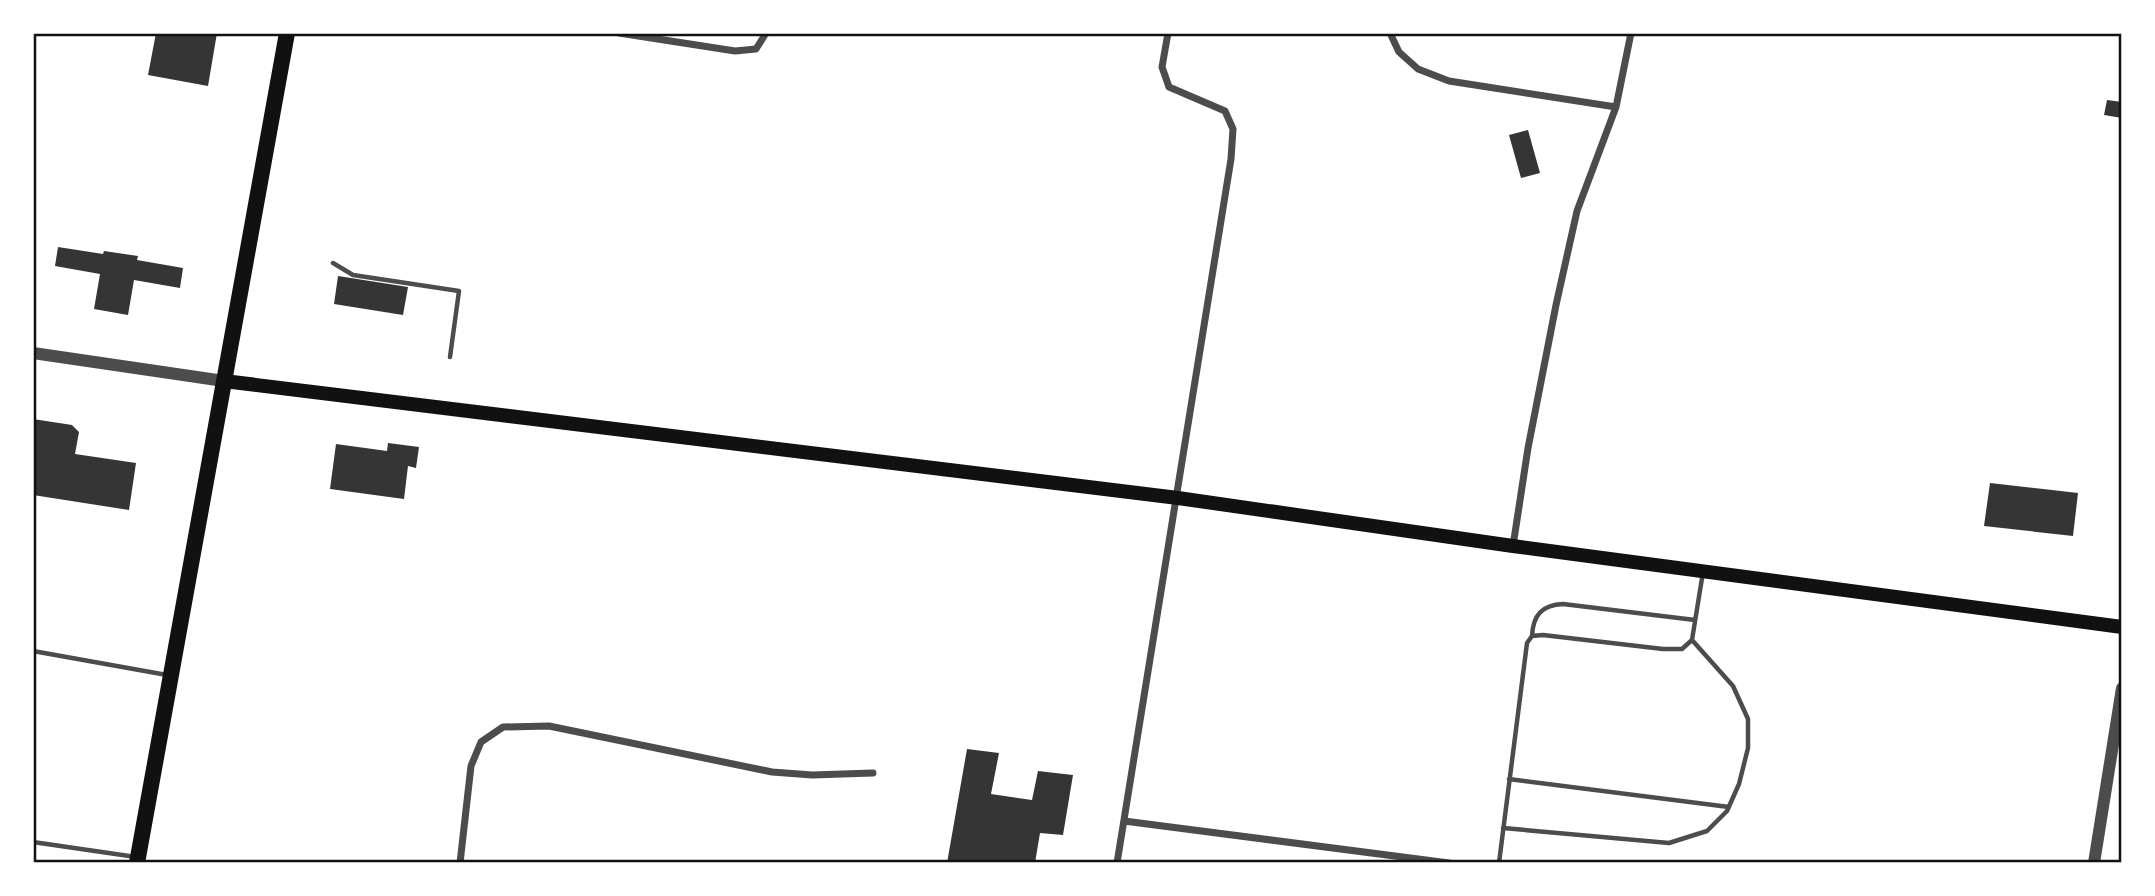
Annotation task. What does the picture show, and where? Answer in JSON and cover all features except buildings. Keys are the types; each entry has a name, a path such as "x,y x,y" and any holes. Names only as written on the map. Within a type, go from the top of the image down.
{"main road":[{"path":"138,860 287,33"},
{"path":"225,381 1178,498 1513,546 2122,627"}],"street":[{"path":"619,33 735,51 756,49 766,33"},
{"path":"1117,863 1178,498 1231,159 1233,129 1225,111 1169,88 1162,67 1168,33"},
{"path":"1390,33 1399,52 1418,69 1449,81 1616,107"},
{"path":"1513,546 1528,448 1577,211 1616,107 1631,33"},
{"path":"33,353 225,381"},
{"path":"2094,863 2122,688"},
{"path":"460,863 471,766 481,742 503,727 549,726 772,772 812,775 873,773"},
{"path":"1124,821 1449,863"}],"lane":[{"path":"333,263 353,275 459,292 450,357"},
{"path":"1532,636 1682,649 1692,640 1703,571"},
{"path":"1499,863 1527,643 1532,636 1536,615 1543,607 1563,604 1695,620"},
{"path":"1503,828 1669,844 1707,831 1729,807 1739,784 1748,748 1748,719 1733,687 1692,640"},
{"path":"33,651 171,676"},
{"path":"1510,779 1729,807"},
{"path":"33,842 138,860"}]}
